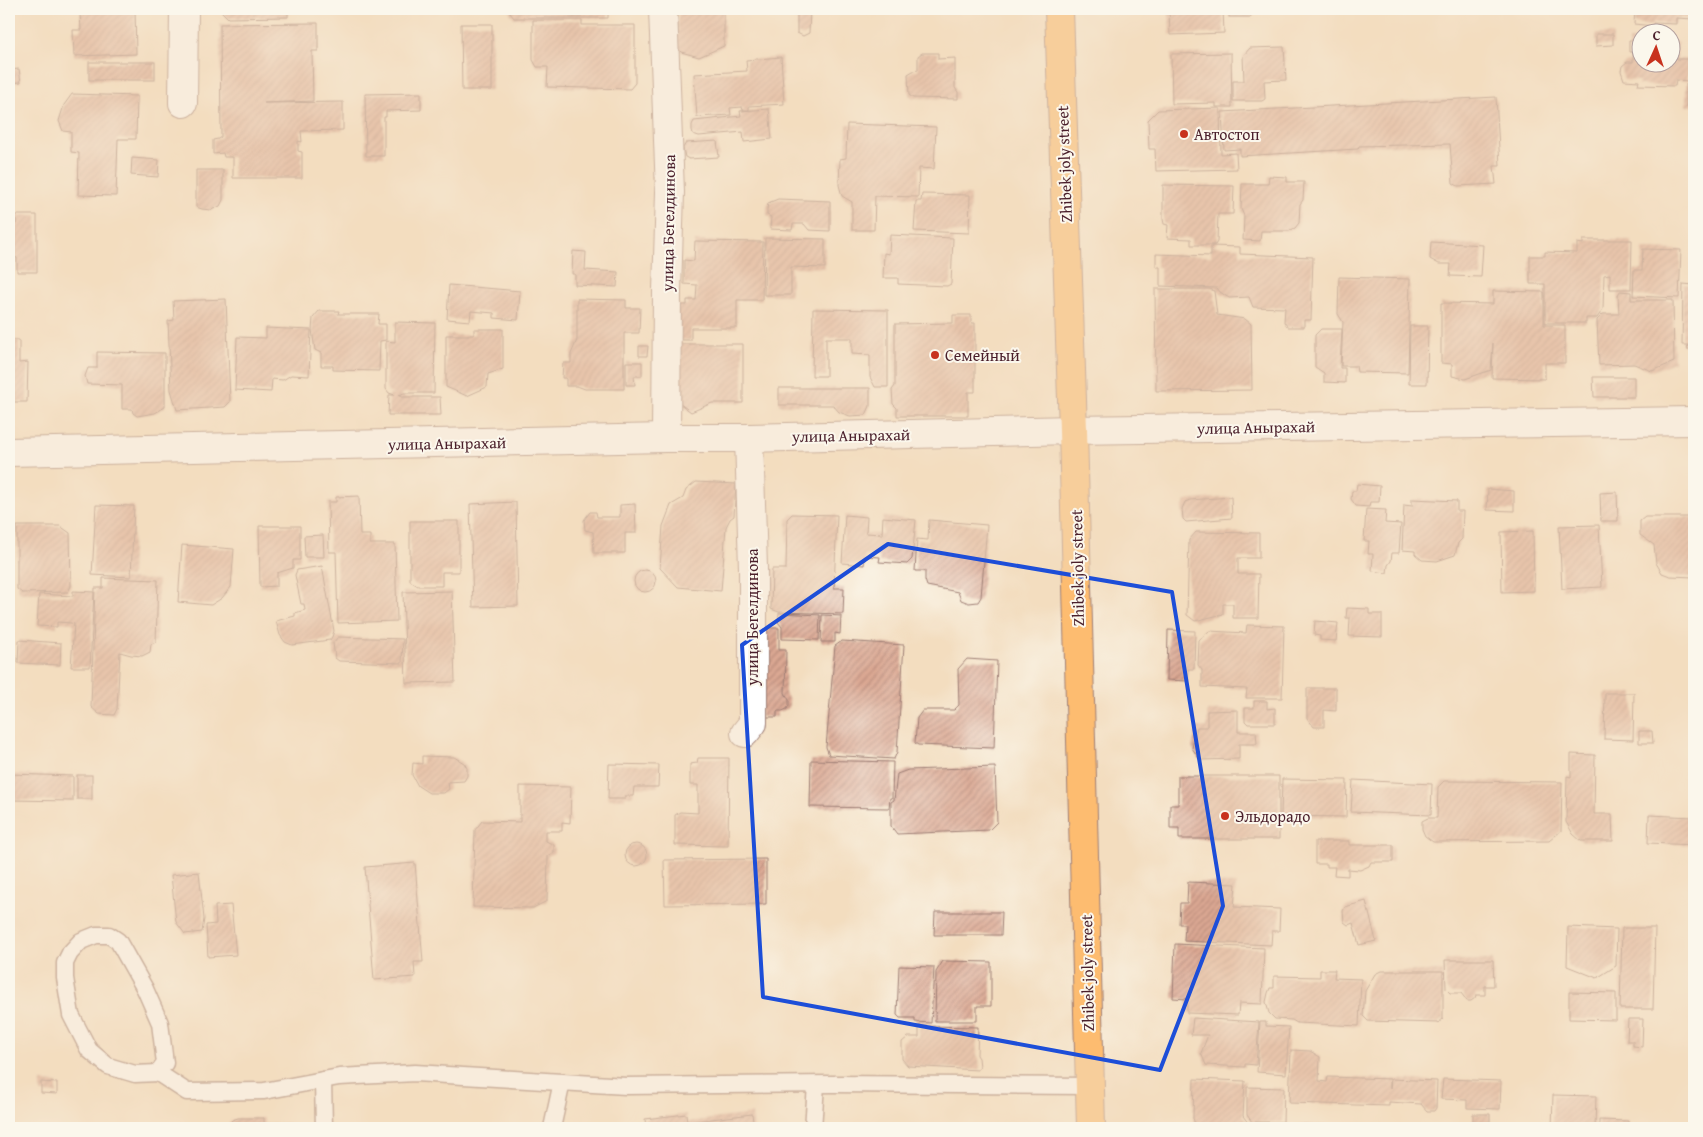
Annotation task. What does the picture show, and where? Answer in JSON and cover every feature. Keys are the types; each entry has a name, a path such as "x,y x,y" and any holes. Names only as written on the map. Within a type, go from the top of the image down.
{"highway":[{"name":"Zhibek joly street","path":"1059,9 1073,430 1091,1128"}],"street":[{"path":"183,103 184,9"},
{"name":"улица Бегелдинова","path":"663,9 670,192 666,438"},
{"name":"улица Анырахай","path":"9,452 1073,430 1694,421"},
{"name":"улица Бегелдинова","path":"745,733 753,723 753,568 749,438"}],"lane":[{"path":"158,1073 165,1063 160,1023 146,989 118,941 109,935 96,934 81,942 70,952 65,963 65,978 71,1015 90,1050 108,1066 135,1074 158,1073 187,1092 264,1091 339,1077 415,1073 626,1086 1090,1086"},
{"path":"323,1080 324,1128"},
{"path":"552,1128 562,1082"},
{"path":"813,1128 816,1085"}],"highlighted area":[{"path":"888,544 1172,592 1223,906 1160,1070 763,997 742,645"}],"building":[{"path":"87,9 135,9 136,54 74,56 73,30 81,30 80,14"},
{"path":"219,9 288,9 288,17 228,18"},
{"path":"510,9 608,9 608,18 514,18 510,13"},
{"path":"678,9 724,9 724,46 699,57 681,52 678,48"},
{"path":"797,9 810,9 809,33 803,36 797,33"},
{"path":"1169,9 1223,9 1224,33 1170,35"},
{"path":"1229,9 1251,9 1251,17 1229,17"},
{"path":"1635,9 1694,9 1694,19 1676,18 1676,22 1634,22"},
{"path":"533,20 582,20 582,25 635,25 635,83 630,89 547,87 548,67 537,67 533,60"},
{"path":"318,23 318,51 312,51 313,101 264,103 343,102 343,130 301,131 302,142 298,141 298,151 302,152 302,178 233,178 233,157 224,157 223,153 213,154 213,140 221,137 220,24"},
{"path":"461,24 492,24 492,90 462,90"},
{"path":"1596,34 1613,34 1613,45 1596,46"},
{"path":"1284,47 1286,80 1264,81 1265,99 1262,101 1233,101 1233,81 1244,81 1243,56 1250,48"},
{"path":"922,53 938,53 938,59 955,58 955,88 958,92 958,99 913,98 909,95 908,74 918,70 918,56"},
{"path":"1231,53 1232,107 1216,107 1216,103 1172,104 1171,54"},
{"path":"781,57 784,104 749,106 749,110 743,110 742,107 730,108 731,115 697,117 694,74 747,71 746,60"},
{"path":"1680,59 1688,59 1688,81 1676,80 1675,86 1638,85 1639,81 1624,80 1621,71 1622,66 1630,62 1630,72 1680,72"},
{"path":"89,62 155,62 155,80 89,80"},
{"path":"19,69 21,82 9,83 9,70"},
{"path":"1686,84 1694,84 1694,106 1686,106"},
{"path":"421,93 421,110 386,111 386,117 384,117 384,156 366,156 365,94"},
{"path":"72,94 137,96 136,139 118,139 116,196 78,195 79,153 71,152 71,132 63,131 59,121 64,105"},
{"path":"1496,97 1500,166 1494,166 1496,184 1458,186 1453,183 1450,144 1359,146 1358,149 1240,156 1240,149 1224,150 1222,112"},
{"name":"Автостоп","path":"1220,108 1221,154 1236,153 1237,169 1156,171 1155,149 1149,149 1148,120 1158,110"},
{"path":"769,109 772,139 744,142 743,132 699,136 693,134 692,125 694,121 741,116 740,111"},
{"path":"847,124 936,127 934,169 919,168 918,197 875,196 874,230 852,230 852,202 842,196 839,185 840,159 846,158"},
{"path":"717,141 719,157 689,159 685,157 683,148 686,143"},
{"path":"132,158 159,160 158,177 131,175"},
{"path":"196,170 223,170 223,200 220,206 211,210 196,207"},
{"path":"1269,176 1287,177 1287,182 1304,182 1299,223 1289,231 1261,231 1260,241 1243,240 1242,184 1268,184"},
{"path":"1163,185 1234,186 1233,214 1218,214 1217,242 1215,245 1191,245 1191,239 1167,238 1168,225 1164,224 1163,219"},
{"path":"922,194 970,195 969,233 914,231 916,201 921,201"},
{"path":"778,199 830,201 830,231 809,230 804,224 793,224 792,230 770,229 771,217 767,215 768,203"},
{"path":"16,215 37,215 37,272 17,272 17,258 12,255 10,247 10,224 16,224"},
{"path":"890,235 953,238 951,284 947,286 898,284 898,278 883,278 884,253 889,254"},
{"path":"765,238 825,239 825,268 791,267 791,295 764,295"},
{"path":"1583,240 1632,240 1631,289 1610,289 1610,274 1604,275 1603,309 1597,318 1586,318 1586,323 1545,323 1545,284 1530,284 1530,256 1545,256 1545,252 1577,253 1577,243 1583,244"},
{"path":"695,241 763,242 762,300 737,300 737,328 691,328 691,340 674,340 675,305 687,305 687,300 696,300 697,285 684,284 684,260 694,261"},
{"path":"1431,242 1483,245 1481,277 1450,276 1451,264 1439,264 1430,259"},
{"path":"1211,246 1240,247 1240,254 1313,257 1311,320 1304,320 1304,327 1288,327 1284,322 1285,308 1253,307 1249,297 1229,298 1217,288 1160,286 1160,267 1156,267 1156,254 1211,256"},
{"path":"1643,249 1681,250 1679,298 1633,296 1634,270 1642,270"},
{"path":"573,251 586,252 585,270 618,272 617,287 575,285 575,274 572,274"},
{"path":"1339,277 1410,279 1408,373 1357,372 1356,366 1341,366 1343,322 1338,314"},
{"path":"1683,284 1694,285 1694,349 1687,349 1688,345 1682,345"},
{"path":"449,285 520,291 518,320 494,318 494,313 471,311 470,321 447,319"},
{"path":"1155,289 1210,289 1214,291 1217,315 1245,319 1251,324 1252,390 1156,391"},
{"path":"1493,291 1544,292 1544,325 1565,325 1565,363 1545,363 1545,379 1492,378 1493,343 1491,370 1465,379 1452,376 1452,364 1441,363 1441,303 1493,304"},
{"path":"1620,291 1631,292 1631,300 1673,300 1674,362 1652,371 1634,364 1599,365 1597,320 1603,314 1619,314 1618,295"},
{"path":"226,299 230,402 225,407 177,410 171,390 168,321 174,320 173,301"},
{"path":"577,299 626,300 626,308 640,308 639,333 624,333 624,389 585,389 577,386 566,386 566,378 562,378 563,363 571,363 571,354 577,340"},
{"path":"813,309 888,310 888,387 875,387 870,377 870,355 852,354 852,338 826,338 826,376 812,376"},
{"path":"319,311 339,311 338,314 379,314 378,324 386,324 386,340 380,341 379,371 333,370 333,366 321,366 321,353 315,350 312,330 313,318"},
{"name":"Семейный","path":"953,315 971,315 971,323 975,323 975,392 968,392 968,416 897,416 897,408 893,404 892,390 895,386 895,324 953,323"},
{"path":"395,322 435,323 434,393 404,393 399,395 402,395 402,397 440,397 441,415 388,415 389,395 395,395 389,393 386,389 386,341 395,342"},
{"path":"1410,326 1428,326 1427,384 1409,384"},
{"path":"266,328 311,330 309,376 291,375 283,380 272,379 271,392 235,390 237,337 266,338"},
{"path":"474,329 503,329 503,369 488,374 487,387 467,396 446,387 446,335 474,335"},
{"path":"1321,329 1342,329 1340,368 1345,368 1345,383 1324,382 1324,373 1315,367 1315,335"},
{"path":"9,340 19,340 19,363 28,362 27,402 14,402 9,406"},
{"path":"675,344 743,344 743,403 712,403 691,412 675,400"},
{"path":"639,346 648,346 647,356 639,356"},
{"path":"97,352 165,353 165,407 155,413 137,416 133,413 132,409 122,409 122,385 87,384 85,376 88,368 97,368"},
{"path":"626,362 642,362 642,376 634,376 635,385 626,385"},
{"path":"1593,377 1634,377 1634,397 1594,397"},
{"path":"779,388 870,388 870,406 866,415 850,416 839,412 833,405 779,405"},
{"path":"696,482 736,484 734,516 726,527 721,591 678,587 660,568 663,526 671,505 683,498 686,490"},
{"path":"1357,484 1380,486 1379,502 1370,502 1369,507 1356,506 1351,499 1352,491 1356,491"},
{"path":"1488,489 1514,491 1514,511 1487,510"},
{"path":"1617,492 1618,521 1601,521 1600,493"},
{"path":"359,496 360,535 370,535 370,544 395,544 397,621 338,623 336,552 329,552 328,502 336,502 336,497"},
{"path":"1231,497 1232,518 1186,522 1183,519 1182,509 1185,502"},
{"path":"1412,499 1457,501 1457,511 1463,511 1462,539 1458,543 1455,555 1437,561 1422,560 1415,554 1415,551 1402,550 1404,505 1412,506"},
{"path":"516,502 518,606 473,607 470,504"},
{"path":"635,504 636,533 625,533 625,553 594,553 593,532 585,530 584,520 590,512 596,512 597,517 620,517 620,505"},
{"path":"96,505 134,506 131,577 92,575"},
{"path":"1366,509 1386,510 1385,523 1401,524 1399,553 1392,553 1387,573 1372,571 1373,554 1368,554 1369,541 1364,541"},
{"path":"792,514 837,515 834,588 844,588 843,614 779,612 771,609 772,569 786,569 787,519"},
{"path":"845,515 867,517 866,533 882,534 883,517 916,520 912,559 907,564 879,562 880,557 865,556 864,565 842,563"},
{"path":"1645,517 1694,517 1694,577 1670,576 1662,573 1656,563 1654,545 1640,535 1640,521"},
{"path":"929,520 987,525 981,597 978,602 969,603 961,600 958,592 927,586 925,571 915,571 917,539 928,540"},
{"path":"410,521 459,521 459,572 442,572 442,586 418,586 410,581"},
{"path":"1599,525 1602,587 1562,589 1559,526"},
{"path":"17,526 60,526 70,533 71,586 68,592 22,593 17,589"},
{"path":"259,526 300,526 300,560 293,560 293,568 277,573 277,586 260,587"},
{"path":"1533,531 1534,591 1502,592 1501,532"},
{"path":"1196,532 1259,533 1259,558 1238,558 1238,574 1259,574 1258,618 1233,618 1233,604 1223,604 1223,614 1195,621 1187,615 1189,540"},
{"path":"323,535 324,557 305,557 304,536"},
{"path":"182,545 234,549 231,587 222,598 211,605 178,602"},
{"path":"322,566 334,631 332,637 330,640 292,645 285,642 280,635 276,621 295,616 295,613 305,610 304,604 301,604 295,575 297,570"},
{"path":"641,570 649,570 656,577 656,585 649,592 641,592 634,585 634,577"},
{"path":"103,578 158,580 156,642 151,644 150,652 142,656 120,652 117,709 114,715 99,714 91,707 95,588 103,588"},
{"path":"73,591 94,592 90,667 71,667 74,624 57,622 57,627 37,626 39,594 73,596"},
{"path":"452,591 455,682 406,683 403,592"},
{"path":"1347,608 1369,609 1369,614 1382,614 1382,637 1349,636 1350,618 1346,618"},
{"path":"779,613 820,615 819,640 782,639 782,627 778,622"},
{"path":"822,615 841,616 840,634 835,633 835,642 821,642"},
{"path":"1315,621 1338,623 1336,641 1320,640 1320,636 1314,635"},
{"path":"1247,625 1284,626 1282,698 1246,698 1247,689 1202,687 1202,670 1198,665 1199,640 1209,631 1246,633"},
{"path":"757,628 779,628 779,650 786,650 785,693 789,700 789,705 787,709 777,711 777,717 761,717"},
{"path":"1168,630 1195,631 1194,669 1188,669 1188,681 1167,680"},
{"path":"338,637 403,639 402,663 339,661 335,658 333,643"},
{"path":"19,640 61,643 60,665 18,663"},
{"path":"842,641 904,645 897,752 894,759 829,755 826,747 835,646"},
{"path":"967,659 997,661 994,748 918,745 915,743 917,718 923,710 954,710 959,705 958,669"},
{"path":"1307,688 1336,688 1336,711 1324,710 1324,727 1314,727 1307,718"},
{"path":"1605,693 1634,693 1633,740 1604,739"},
{"path":"1254,701 1267,701 1267,709 1275,708 1275,724 1248,724 1245,721 1245,708 1254,708"},
{"path":"1238,710 1238,732 1256,732 1257,744 1239,744 1239,759 1200,760 1192,748 1197,727 1207,727 1207,711"},
{"path":"1639,731 1652,731 1653,743 1639,743"},
{"path":"1571,754 1595,755 1594,814 1612,814 1613,841 1581,841 1573,834 1566,822 1567,776 1571,777"},
{"path":"422,756 454,757 464,763 467,768 467,776 464,781 448,782 449,789 444,793 429,793 418,786 412,775 413,763 422,764"},
{"path":"698,758 729,758 728,846 675,845 675,815 680,812 698,813 698,785 690,785 690,764 697,763"},
{"path":"811,760 893,762 892,798 890,798 889,808 810,807"},
{"path":"609,764 659,765 658,787 634,787 633,796 625,796 625,799 608,799"},
{"path":"995,767 997,822 989,830 897,834 891,826 891,802 894,800 897,774 908,770"},
{"path":"9,774 73,776 73,801 9,800"},
{"path":"77,775 92,775 92,799 77,799"},
{"name":"Эльдорадо","path":"1178,776 1279,776 1279,839 1179,839 1179,828 1170,828 1170,805 1178,805"},
{"path":"1282,779 1347,780 1346,817 1281,816"},
{"path":"1353,780 1432,784 1431,815 1351,812"},
{"path":"1444,781 1562,782 1561,831 1549,841 1433,842 1425,836 1422,829 1422,821 1428,818 1437,818 1438,787"},
{"path":"520,786 571,787 570,823 562,822 562,831 546,831 546,841 554,845 554,853 548,856 547,901 533,908 473,907 475,830 482,821 520,822"},
{"path":"1649,815 1694,817 1694,845 1648,843"},
{"path":"1315,841 1349,841 1349,845 1393,845 1393,862 1371,862 1369,866 1360,870 1348,869 1348,876 1334,875 1335,867 1327,867 1327,864 1315,864"},
{"path":"636,844 644,847 647,855 644,863 636,866 628,863 625,855 628,847"},
{"path":"766,859 766,904 665,905 664,860"},
{"path":"415,863 423,962 414,962 415,977 374,980 365,867"},
{"path":"199,872 204,919 202,932 185,934 176,922 171,875"},
{"path":"1188,882 1236,884 1234,907 1280,909 1279,931 1272,931 1271,945 1184,941 1185,924 1179,924 1180,903 1187,903"},
{"path":"1366,901 1376,941 1359,945 1353,923 1348,925 1344,922 1343,911 1345,907"},
{"path":"231,905 236,955 208,957 206,925 216,924 215,906"},
{"path":"935,912 1002,912 1001,935 934,935"},
{"path":"1568,927 1617,929 1616,966 1597,978 1567,966"},
{"path":"1622,928 1655,928 1653,1009 1620,1009"},
{"path":"1175,944 1264,948 1262,1004 1239,1003 1238,1015 1187,1013 1187,999 1173,998"},
{"path":"1445,960 1493,960 1494,986 1485,986 1485,995 1476,995 1471,1001 1467,1001 1461,993 1450,993 1446,989"},
{"path":"943,961 991,962 991,1006 977,1006 977,1021 935,1021 936,972"},
{"path":"899,966 934,967 931,1023 915,1022 915,1018 900,1018 897,1015"},
{"path":"1320,970 1335,970 1334,978 1361,979 1359,1026 1297,1023 1292,1020 1275,1019 1269,1013 1266,1002 1270,988 1274,988 1274,976 1320,977"},
{"path":"1381,971 1443,971 1443,1019 1438,1023 1368,1021 1363,1016 1365,991 1375,974"},
{"path":"1569,992 1616,993 1616,1020 1569,1019"},
{"path":"1193,1018 1259,1022 1256,1065 1245,1064 1245,1067 1206,1065 1201,1053 1208,1035 1191,1035"},
{"path":"1628,1019 1643,1019 1642,1047 1633,1046 1633,1041 1627,1041"},
{"path":"1260,1022 1266,1022 1266,1026 1289,1027 1286,1074 1257,1072"},
{"path":"919,1026 978,1027 977,1055 980,1067 978,1070 908,1066 902,1059 902,1042 908,1037 919,1037"},
{"path":"1291,1050 1310,1051 1320,1057 1319,1081 1327,1082 1328,1077 1390,1079 1390,1088 1391,1079 1437,1081 1436,1108 1434,1111 1427,1111 1421,1104 1389,1102 1389,1106 1289,1103"},
{"path":"1194,1079 1245,1081 1243,1116 1252,1128 1196,1128 1193,1118"},
{"path":"1443,1079 1501,1081 1500,1109 1467,1108 1467,1100 1441,1099"},
{"path":"41,1082 57,1083 57,1094 41,1093"},
{"path":"1247,1087 1284,1088 1283,1122 1252,1122 1247,1115"},
{"path":"1553,1095 1596,1096 1595,1128 1552,1128"},
{"path":"686,1114 687,1122 752,1114 754,1128 646,1128 645,1119"},
{"path":"1473,1114 1490,1114 1490,1128 1462,1128 1473,1126"},
{"path":"238,1118 264,1118 264,1124 288,1123 288,1128 117,1128 228,1125 232,1120"},
{"path":"1599,1120 1628,1121 1628,1128 1599,1128"},
{"path":"1296,1124 1383,1127 1383,1128 1296,1128"}],"place":[{"name":"Автостоп","path":"1184,134"},
{"name":"Семейный","path":"935,355"},
{"name":"Эльдорадо","path":"1225,816"}]}
